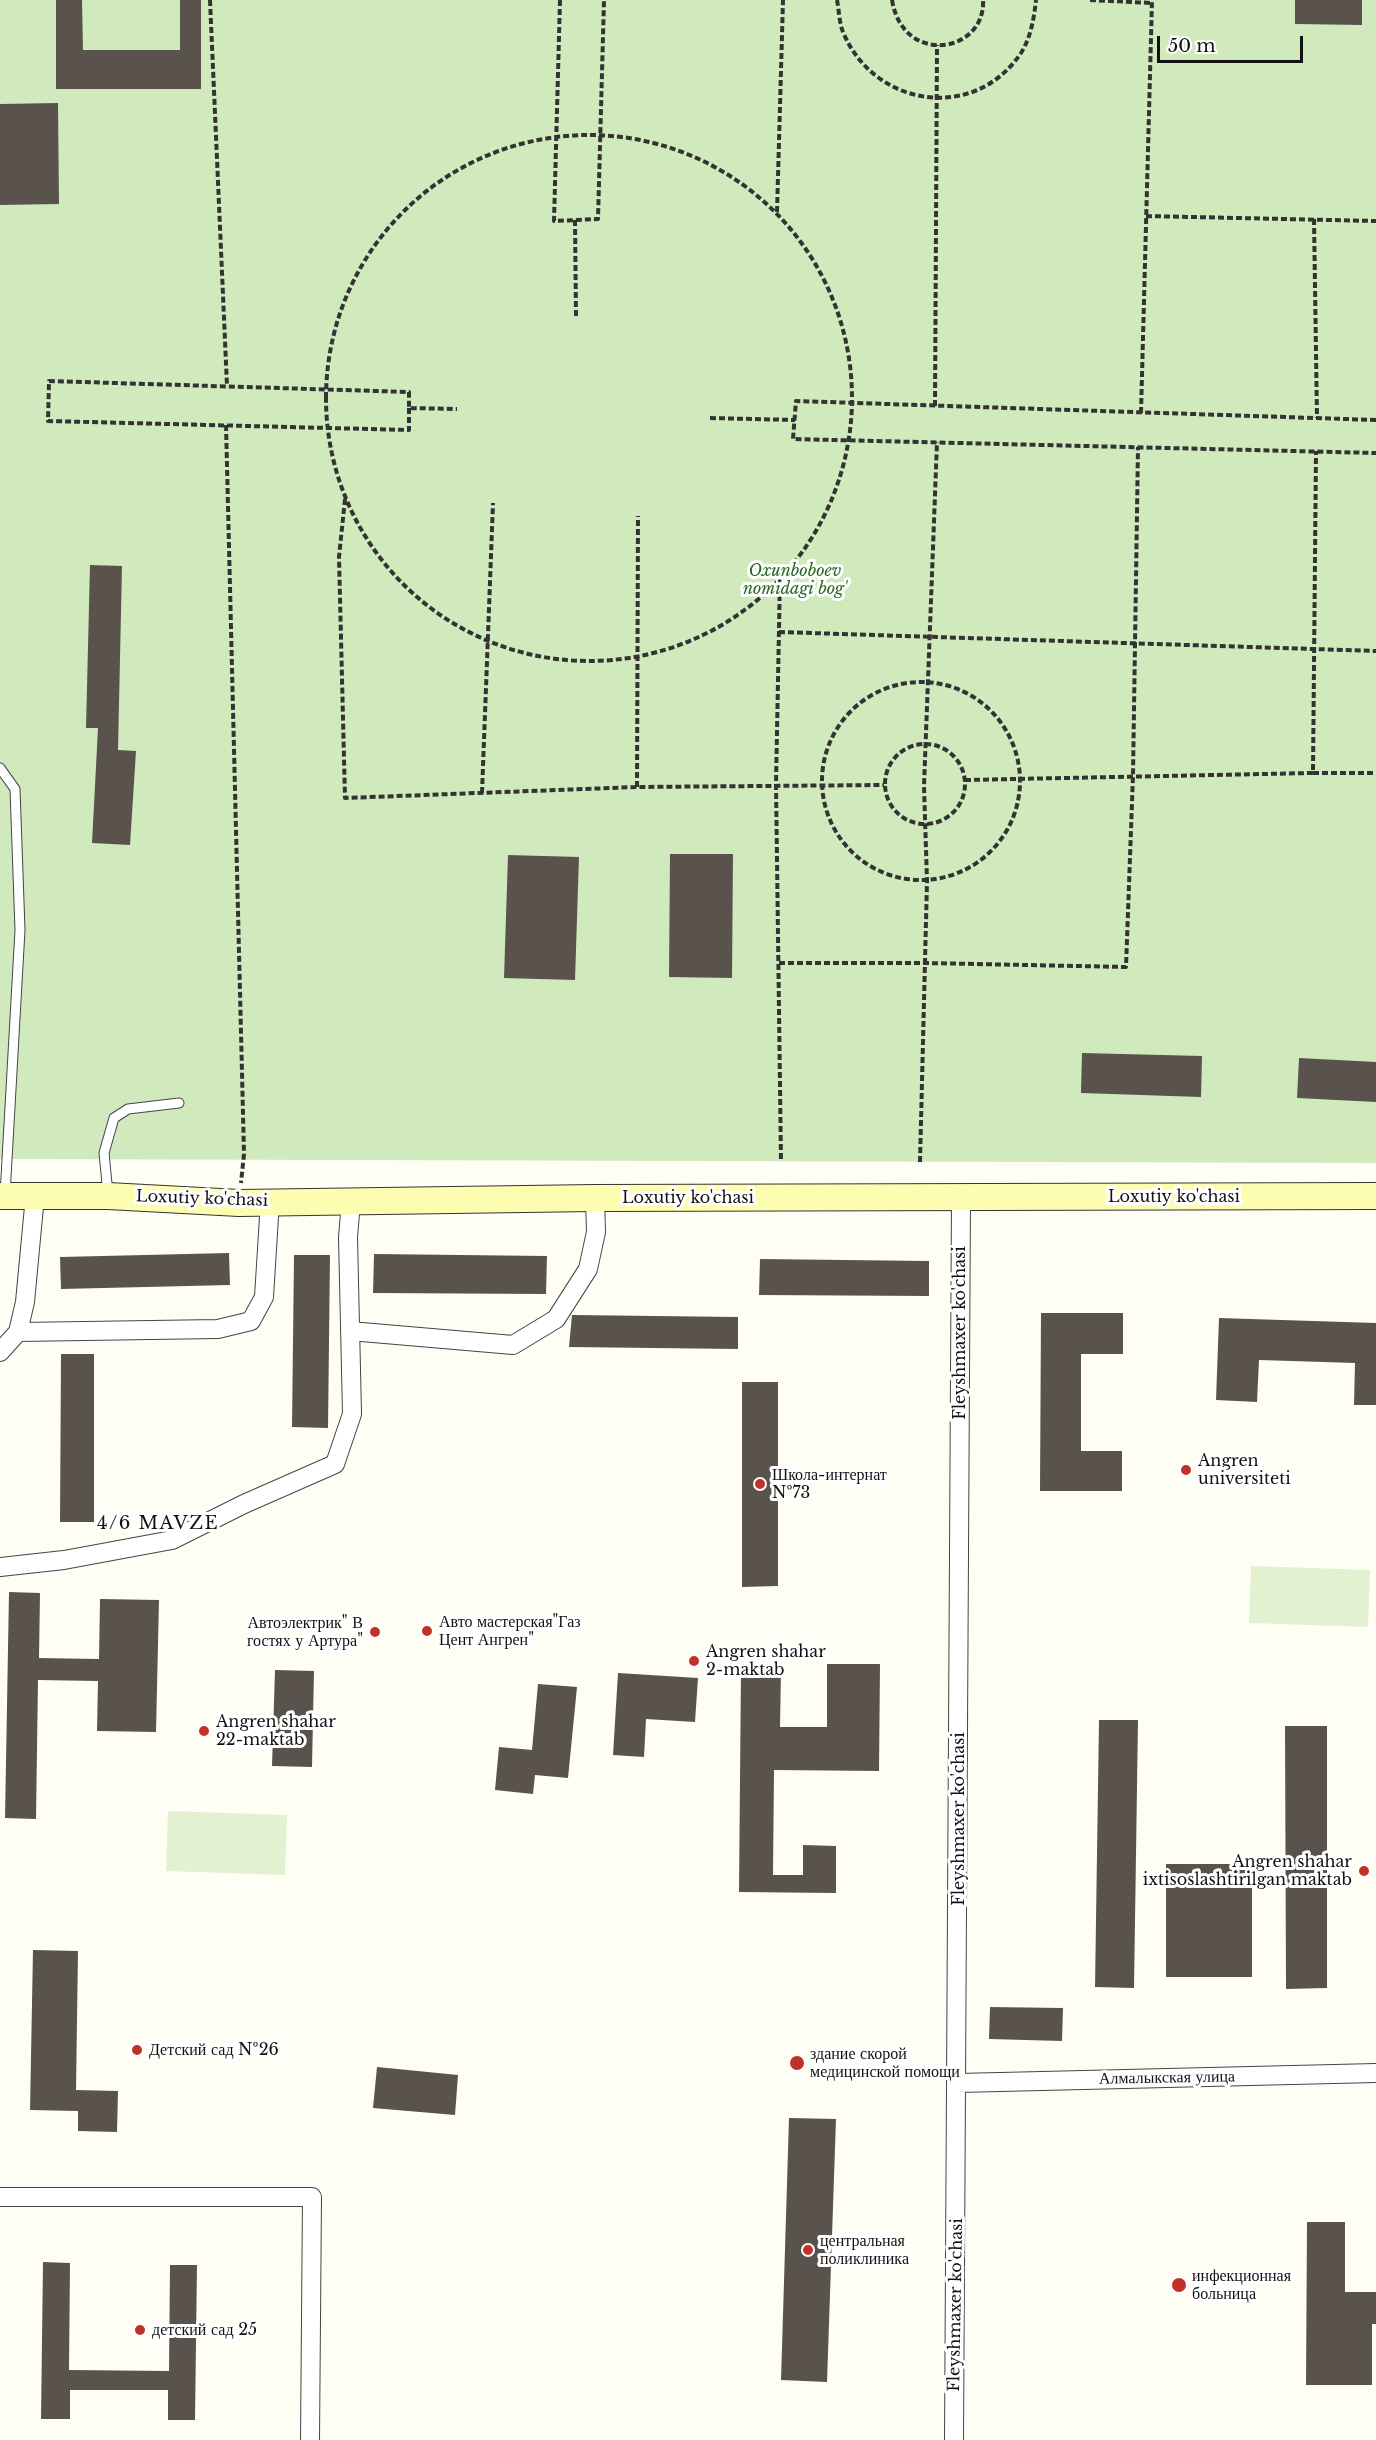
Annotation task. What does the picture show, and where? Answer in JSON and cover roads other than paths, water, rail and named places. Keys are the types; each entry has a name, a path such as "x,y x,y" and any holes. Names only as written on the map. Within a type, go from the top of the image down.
{"street":[{"name":"Loxutiy ko'chasi","path":"3,1196 108,1196 239,1203 595,1198 1376,1196"},
{"path":"0,1352 18,1332 25,1302 34,1196"},
{"path":"350,1331 513,1345 556,1319 588,1269 596,1232 595,1198"},
{"name":"Fleyshmaxer ko'chasi","path":"954,2440 958,2083 961,1198"},
{"path":"18,1332 218,1329 251,1321 264,1297 270,1201"},
{"path":"0,1567 64,1560 172,1540 244,1504 335,1464 352,1414 348,1237 351,1202"},
{"name":"Алмалыкская улица","path":"958,2083 1376,2073"},
{"path":"0,2197 312,2197 310,2440"}],"lane":[{"path":"0,768 15,789 20,930 3,1196"},
{"path":"108,1196 104,1153 114,1118 129,1109 179,1103"}],"place":[{"name":"Angren universiteti","path":"1186,1470"},
{"name":"Школа-интернат №73","path":"760,1484"},
{"name":"Авто мастерская\"Газ Цент Ангрен\"","path":"427,1631"},
{"name":"Автоэлектрик\" В гостях у Артура\"","path":"375,1632"},
{"name":"Angren shahar 2-maktab","path":"694,1661"},
{"name":"Angren shahar 22-maktab","path":"204,1731"},
{"name":"Angren shahar ixtisoslashtirilgan maktab","path":"1364,1871"},
{"name":"Детский сад №26","path":"137,2050"},
{"name":"здание скорой медицинской помощи","path":"797,2063"},
{"name":"центральная поликлиника","path":"808,2250"},
{"name":"инфекционная больница","path":"1179,2285"},
{"name":"детский сад 25","path":"140,2330"}],"district":[{"name":"4/6 MAVZE","path":"158,1524"}],"park label":[{"name":"Oxunboboev nomidagi bog'","path":"795,580"}]}
